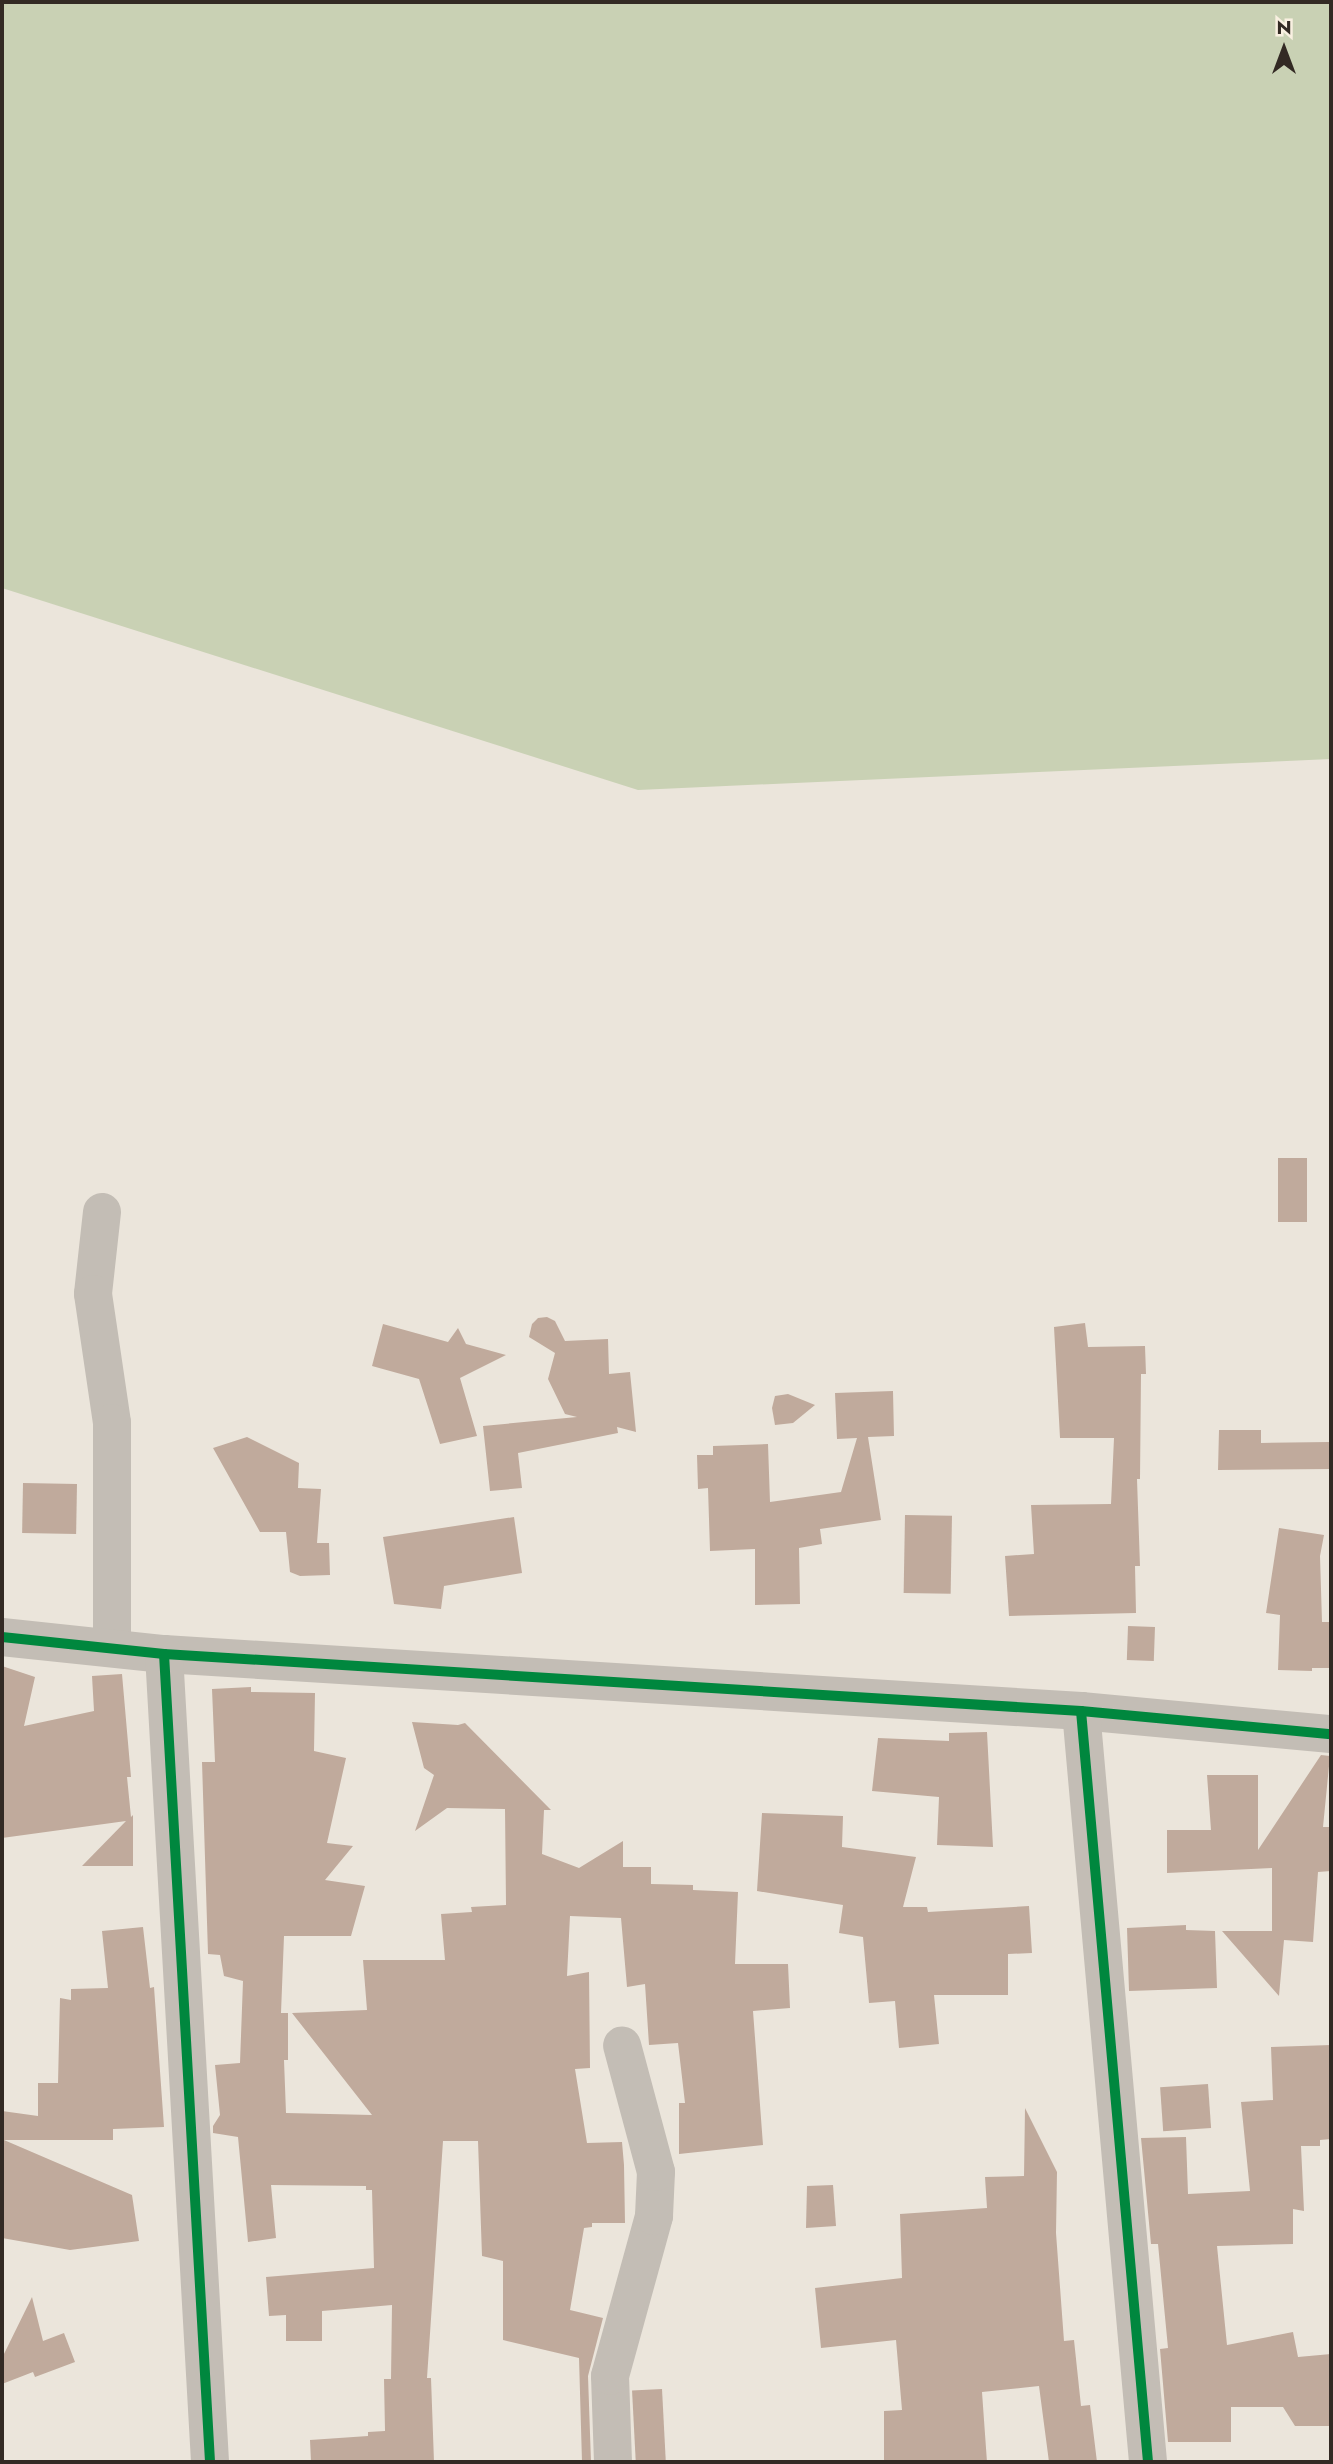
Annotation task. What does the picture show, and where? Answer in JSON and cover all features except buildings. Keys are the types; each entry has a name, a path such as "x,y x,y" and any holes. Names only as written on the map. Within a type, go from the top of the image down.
{"street":[{"path":"102,1212 93,1294 112,1423 112,1648"},
{"path":"2,1637 164,1654 1081,1711 1331,1734"},
{"path":"164,1654 210,2462"},
{"path":"1081,1711 1148,2462"},
{"path":"613,2462 611,2376 654,2216 656,2172 622,2045"}],"green space":[{"path":"2,2 1331,2 1331,759 638,790 2,588"}],"cycle path":[{"path":"2,1637 164,1654 1081,1711 1331,1734"},
{"path":"164,1654 210,2462"},
{"path":"1081,1711 1148,2462"}]}
